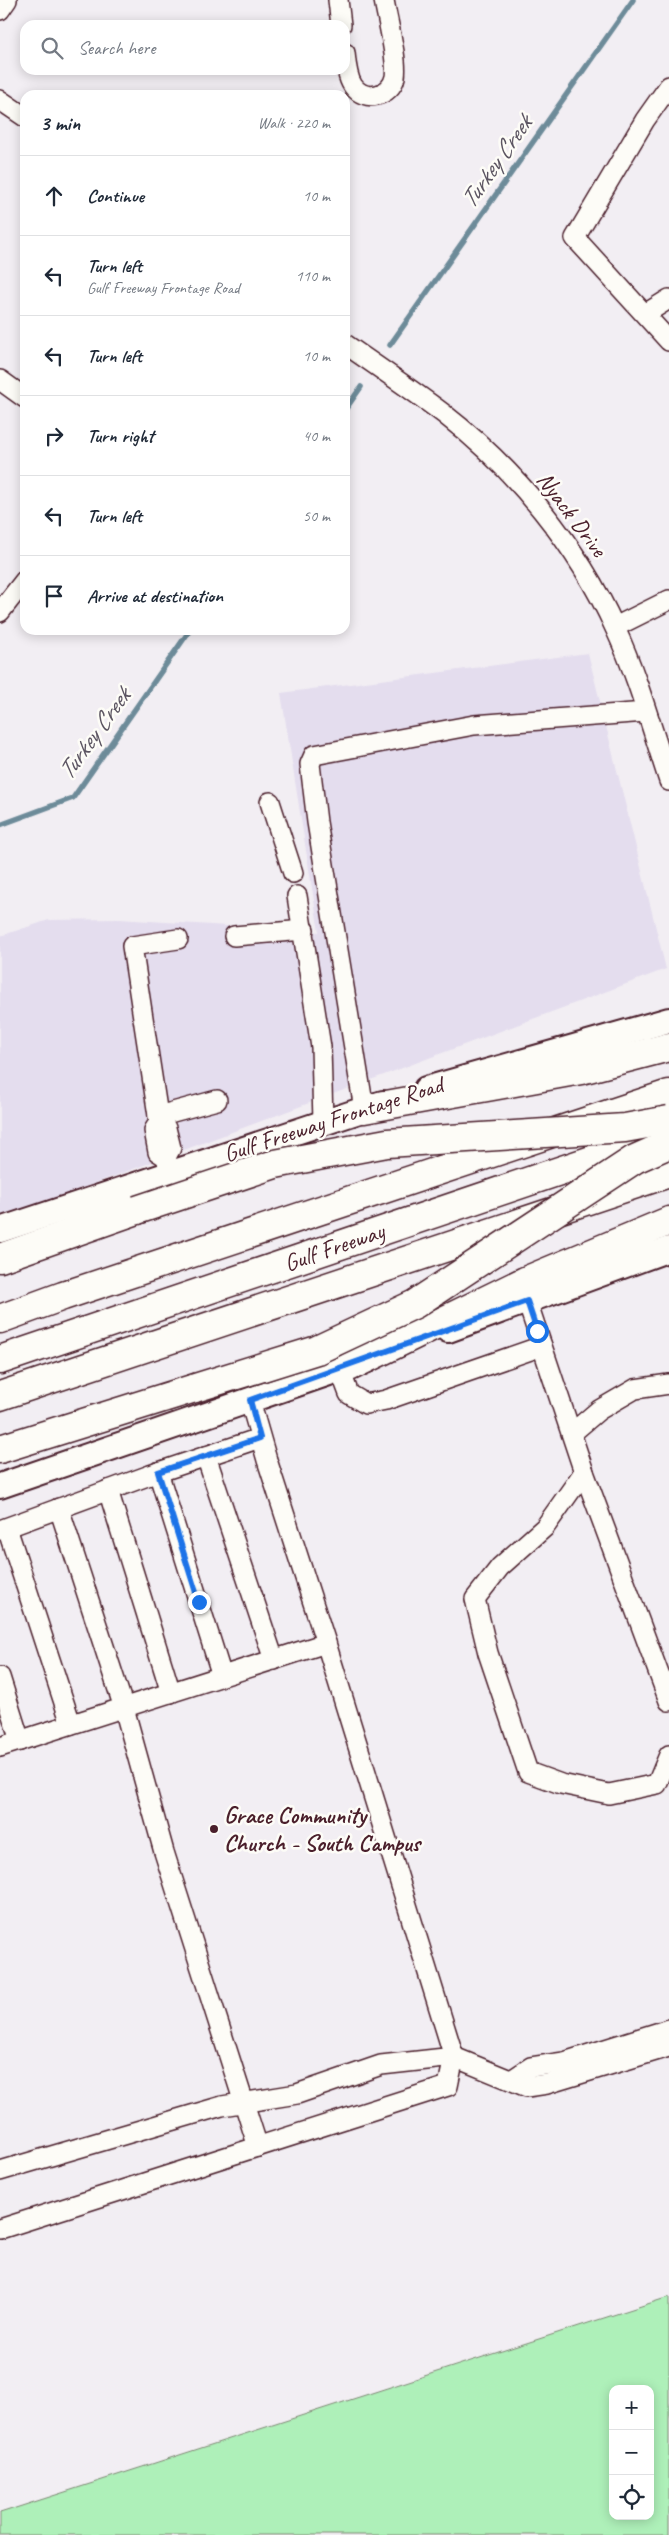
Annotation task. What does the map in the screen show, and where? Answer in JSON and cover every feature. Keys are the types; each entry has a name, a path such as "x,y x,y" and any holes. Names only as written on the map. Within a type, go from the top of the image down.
{"highway":[{"path":"364,1109 581,1070 669,1047"},
{"name":"Gulf Freeway","path":"0,1319 63,1296 669,1094"},
{"path":"0,1258 275,1164 387,1143 625,1128 669,1120"},
{"name":"Gulf Freeway","path":"0,1360 669,1134"},
{"path":"0,1449 317,1350 415,1304 635,1159 669,1144"},
{"name":"Gulf Freeway","path":"0,1396 669,1173"},
{"path":"344,1368 525,1280 669,1221"}],"main road":[{"name":"Gulf Freeway Frontage Road","path":"0,1230 168,1165 324,1122 459,1078 669,1020"},
{"path":"0,1486 344,1368 669,1249"}],"street":[{"path":"0,10 7,0"},
{"path":"338,0 340,20"},
{"path":"349,75 359,92 366,95 380,95 391,86 395,70 384,0"},
{"path":"669,86 644,120 575,238 669,341"},
{"path":"0,100 20,114"},
{"path":"644,314 669,299"},
{"name":"Nyack Drive","path":"350,348 445,415 507,472 565,543 589,578 615,627 669,781"},
{"path":"0,380 20,394"},
{"path":"0,612 20,586"},
{"path":"615,627 669,600"},
{"path":"364,1109 317,822 310,764 314,755 474,725 646,712"},
{"path":"270,802 294,873"},
{"path":"297,896 304,930 321,1047 324,1122"},
{"path":"234,936 304,930"},
{"path":"168,1165 171,1148 166,1128 159,1119 132,946 178,939"},
{"path":"159,1119 217,1100"},
{"path":"527,1301 584,1472 669,1701"},
{"path":"344,1368 349,1394 366,1404 386,1400 542,1346"},
{"path":"572,1433 599,1410 635,1389 669,1384"},
{"path":"0,2229 448,2086 454,2057 260,1438 250,1400"},
{"path":"71,1724 4,1529 158,1472 260,1438"},
{"path":"206,1456 274,1660"},
{"path":"158,1472 222,1676"},
{"path":"584,1472 545,1527 500,1567 476,1599 488,1653 528,1772 561,1784 608,1794 663,1784 669,1756"},
{"path":"108,1490 171,1692"},
{"path":"59,1508 124,1708 164,1852 258,2147"},
{"path":"0,1747 326,1644"},
{"path":"0,1676 20,1741"},
{"path":"513,2079 531,2067 564,2062 669,2029"},
{"path":"0,2170 222,2106 245,2104 297,2094 381,2065 454,2057 513,2079 527,2087 547,2084 669,2047"}],"shaded area":[{"path":"588,653 666,969 0,1219 0,936 49,920 119,919 319,932 281,693"}],"green space":[{"path":"669,2297 669,2535 0,2535 0,2513"}],"waterway":[{"name":"Turkey Creek","path":"390,345 633,0"},
{"name":"Turkey Creek","path":"350,403 361,387"},
{"name":"Turkey Creek","path":"0,825 73,798 187,635"}],"place":[{"name":"Grace Community Church - South Campus","path":"214,1829"}],"route":[{"path":"199,1602 158,1472 260,1438 250,1400 348,1367 527,1301 537,1331"}]}
